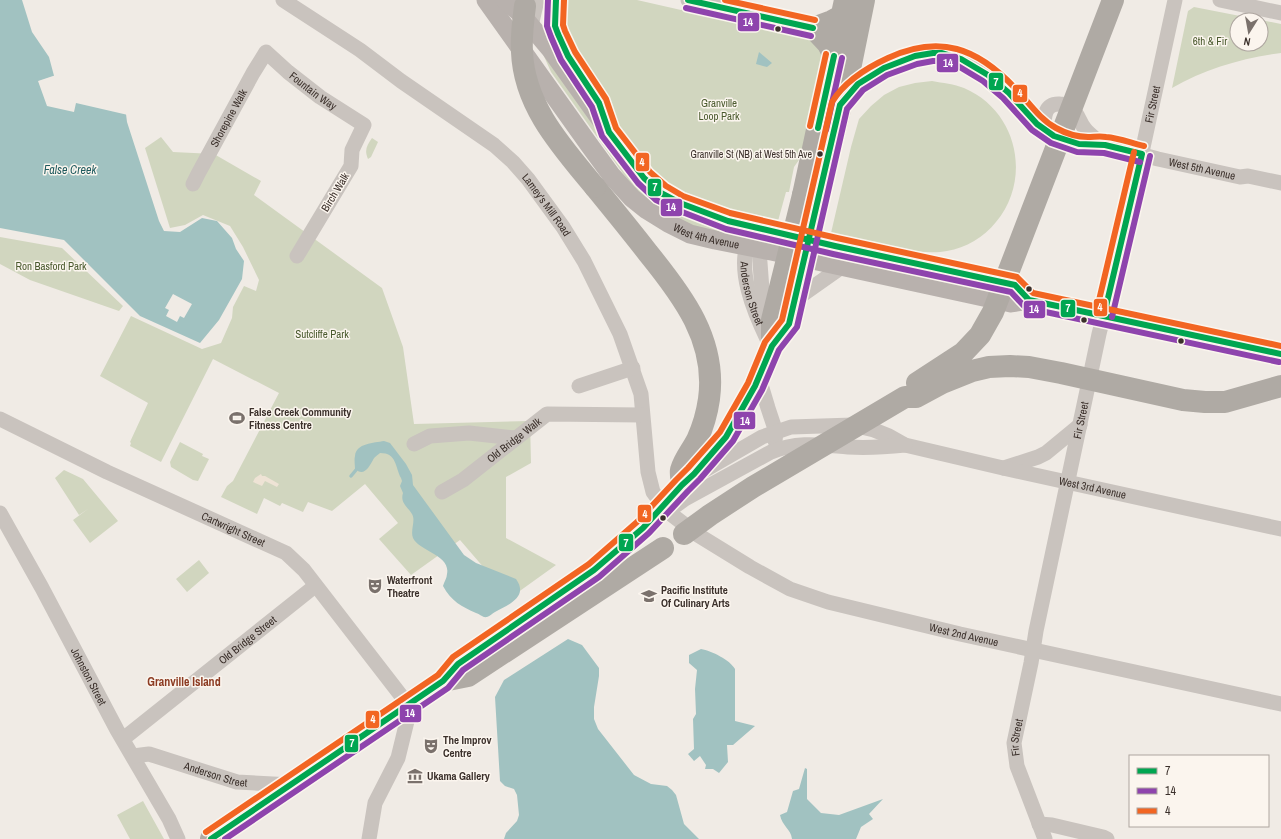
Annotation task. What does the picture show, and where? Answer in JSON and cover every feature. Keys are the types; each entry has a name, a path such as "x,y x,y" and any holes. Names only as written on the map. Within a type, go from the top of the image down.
{"highway":[{"path":"526,0 523,22 522,53 528,87 536,105 547,126 563,148 676,289 696,324 704,342 709,362 711,381 709,400 706,416 697,440 681,470 684,492"},
{"path":"210,839 443,681 458,664 594,570 684,492 694,474 716,450 735,423 756,386 772,344 772,320 840,105 850,69 864,0"},
{"path":"443,681 468,676 753,487 905,397 910,388 964,353 980,335 993,312 1113,0"},
{"path":"834,56 828,44 813,28 832,21 844,8"},
{"path":"810,197 834,56 844,8"},
{"path":"905,397 916,397 942,383 972,371 989,367 1010,366 1029,367 1183,400 1205,402 1225,402 1281,386"}],"main road":[{"name":"West 4th Avenue","path":"486,0 612,176 632,198 647,210 690,234 1011,302 1029,300 1281,354"},
{"name":"West 4th Avenue","path":"506,0 551,50 630,161 644,178 661,193 680,204 701,212 754,227 1015,285 1029,300"}],"street":[{"name":"Lamey's Mill Road","path":"283,0 360,50 401,81 494,145 513,162 528,179 584,261 620,334 641,394 648,472 653,492 667,511"},
{"path":"524,53 537,0"},
{"path":"556,0 555,26 558,34 568,56 600,103 609,132"},
{"path":"688,0 813,28"},
{"name":"Fir Street","path":"1045,839 1017,766 1014,743 1080,425 1142,154 1175,0"},
{"path":"1220,0 1281,13"},
{"name":"Fountain Way","path":"266,52 288,72 320,97 364,125"},
{"name":"Shorepine Walk","path":"193,184 253,73 266,52"},
{"name":"West 5th Avenue","path":"840,105 858,85 870,76 911,57 934,52 954,56 971,63 988,74 1036,122 1056,137 1086,145 1101,144 1158,159 1235,176 1248,176 1281,183"},
{"name":"West 5th Avenue","path":"1044,129 1044,118 1046,111 1050,106 1055,104 1070,106 1078,114 1084,128 1101,144"},
{"name":"Birch Walk","path":"297,256 351,166 352,150 364,125"},
{"name":"Anderson Street","path":"754,227 752,247 744,262 747,284 753,308 768,341 772,344"},
{"name":"Anderson Street","path":"133,756 149,754 236,782 294,785 320,766 481,659 632,546 705,470 733,416 758,375 772,344 799,296 843,266"},
{"path":"579,386 633,368"},
{"path":"758,375 776,432 775,441 771,452"},
{"name":"Old Bridge Walk","path":"442,492 463,480 547,414 642,415"},
{"name":"Cartwright Street","path":"0,419 107,472 286,553 304,570 315,586 413,704"},
{"name":"West 3rd Avenue","path":"705,470 762,437 791,427 853,425 874,430 905,445 1281,528"},
{"path":"1004,468 1046,453 1080,425"},
{"path":"414,444 430,436 469,433 515,438"},
{"name":"West 3rd Avenue","path":"771,452 784,446 797,444 886,447 905,445"},
{"name":"Anderson Street","path":"684,492 771,452"},
{"name":"West 2nd Avenue","path":"667,511 698,535 750,567 790,589 828,602 1033,650 1281,704"},
{"name":"Johnston Street","path":"0,513 46,595 123,739 169,819 178,839"},
{"name":"Old Bridge Street","path":"123,739 315,586"},
{"path":"369,839 375,803 398,758 404,733 413,713 413,704"},
{"path":"1039,824 1052,825 1107,839"}],"green space":[{"path":"546,0 550,0 550,19 543,17"},
{"name":"Granville Loop Park","path":"562,0 637,0 681,10 697,8 706,11 712,16 808,38 823,53 801,157 794,167 789,192 786,192 778,221 715,207 679,191 654,173 626,138 567,42 562,26"},
{"name":"6th & Fir","path":"1194,7 1229,14 1229,52 1269,52 1269,22 1281,24 1281,53 1225,65 1185,81 1172,88 1188,11"},
{"path":"543,54 627,173 647,192 733,231 737,234 736,236 703,229 682,222 643,197 624,175 551,72"},
{"path":"932,81 964,88 982,99 997,113 1007,129 1014,148 1016,167 1014,186 1007,205 996,222 980,237 968,244 954,250 935,252 906,250 831,233 859,119 884,95 899,87"},
{"name":"Sutcliffe Park","path":"161,137 173,152 214,154 261,181 254,195 382,288 403,347 414,424 530,421 531,463 506,477 506,538 556,565 510,598 460,540 411,575 379,539 398,523 365,484 332,511 308,502 303,512 282,503 280,506 264,498 257,514 221,497 227,486 233,481 279,393 213,359 161,462 130,446 130,442 148,403 100,376 131,316 202,349 221,343 232,318 233,307 244,286 256,291 259,280 243,247 230,226 203,215 185,225 170,228 145,148"},
{"path":"372,138 378,142 371,157 368,159 366,153"},
{"name":"Ron Basford Park","path":"0,237 62,248 123,306 119,311 30,280 0,264"},
{"path":"180,442 203,454 202,456 209,459 198,481 193,480 171,467 170,462"},
{"path":"64,470 83,479 118,521 90,543 73,520 88,509 79,515 55,478"},
{"path":"199,560 209,573 187,592 176,579"},
{"path":"143,801 164,839 130,839 117,815"}],"shaded area":[{"path":"261,474 262,476 265,476 279,484 277,487 265,481 262,486 253,482 255,478"}],"water":[{"name":"False Creek","path":"0,0 22,0 32,32 49,57 57,87 71,97 120,108 126,114 127,122 159,221 164,231 180,232 202,218 217,221 232,238 236,249 244,261 242,279 219,320 200,343 140,316 64,240 0,228"},
{"path":"759,52 772,63 767,67 756,64"},
{"path":"384,441 390,443 406,464 412,475 413,485 464,555 476,563 516,579 520,591 515,600 486,617 462,606 453,600 443,586 447,577 447,568 444,562 421,546 413,538 413,517 403,502 403,493 400,486 402,481 393,458 390,455 380,453 374,458 364,472 355,469 356,452 359,448 366,444"},
{"path":"568,639 582,645 599,668 594,707 594,719 598,729 634,775 651,784 667,786 672,790 676,795 684,824 699,839 504,839 506,833 517,821 519,815 517,795 514,789 505,786 500,781 495,697 504,680"},
{"path":"701,649 720,656 733,666 735,669 735,721 755,726 733,745 727,745 728,762 719,773 713,769 705,769 706,765 700,756 694,761 688,754 694,749 693,719 696,714 695,689 697,670 689,663 689,655"},
{"path":"805,768 807,769 807,799 821,813 839,815 883,799 869,814 873,819 861,827 856,839 792,839 780,815 787,812 793,791 799,789"}],"pier":[{"path":"56,75 59,86 71,95 120,106 128,115 76,103 74,112 47,106 38,81"},
{"path":"173,294 192,304 184,318 180,316 177,322 166,316 169,310 165,308"}],"waterway":[{"path":"351,476 356,470"}],"transit line":[{"name":"14","path":"548,0 547,26 551,37 561,60 592,107 602,136 638,183 656,200 677,210 726,229 833,254 1011,292 1027,308 1279,362"},
{"name":"7","path":"556,0 555,26 558,34 568,56 599,103 609,132 644,178 661,193 680,203 728,221 1015,285 1029,300 1281,354"},
{"name":"4","path":"564,0 563,25 565,31 575,52 606,99 616,128 650,172 666,186 683,196 730,213 1017,277 1033,293 1281,346"},
{"name":"7","path":"688,0 813,28"},
{"name":"4","path":"725,0 815,20"},
{"name":"14","path":"686,8 811,36"},
{"name":"4","path":"206,832 438,675 453,657 589,564 637,522 720,432 748,383 765,342 782,320 832,102 837,94 850,81 880,62 907,51 924,47 941,46 957,49 972,55 1001,74 1044,120 1060,130 1080,136 1120,139 1144,146"},
{"name":"7","path":"211,839 443,681 458,664 594,570 643,528 694,474 726,437 755,386 772,346 789,324 840,105 858,84 884,68 915,56 942,53 961,59 988,75 1009,93 1037,124 1054,136 1079,144 1105,145 1142,154"},
{"name":"4","path":"810,126 826,54"},
{"name":"7","path":"818,128 834,56"},
{"name":"14","path":"826,130 842,58"},
{"name":"14","path":"225,839 448,688 463,670 599,577 649,533 700,479 733,441 762,390 779,350 797,327 847,109 863,90 887,75 917,64 941,61 958,66 983,81 1003,98 1032,130 1051,143 1077,152 1104,153 1140,162"},
{"name":"4","path":"1096,313 1134,152"},
{"name":"7","path":"1104,315 1142,154"},
{"name":"14","path":"1112,317 1150,156"}],"place":[{"name":"Granville St (NB) at West 5th Ave","path":"820,154"},
{"name":"False Creek Community Fitness Centre","path":"237,418"},
{"name":"Waterfront Theatre","path":"375,586"},
{"name":"Pacific Institute Of Culinary Arts","path":"649,596"},
{"name":"The Improv Centre","path":"431,746"},
{"name":"Ukama Gallery","path":"415,776"}],"district":[{"name":"Granville Island","path":"184,682"}]}
